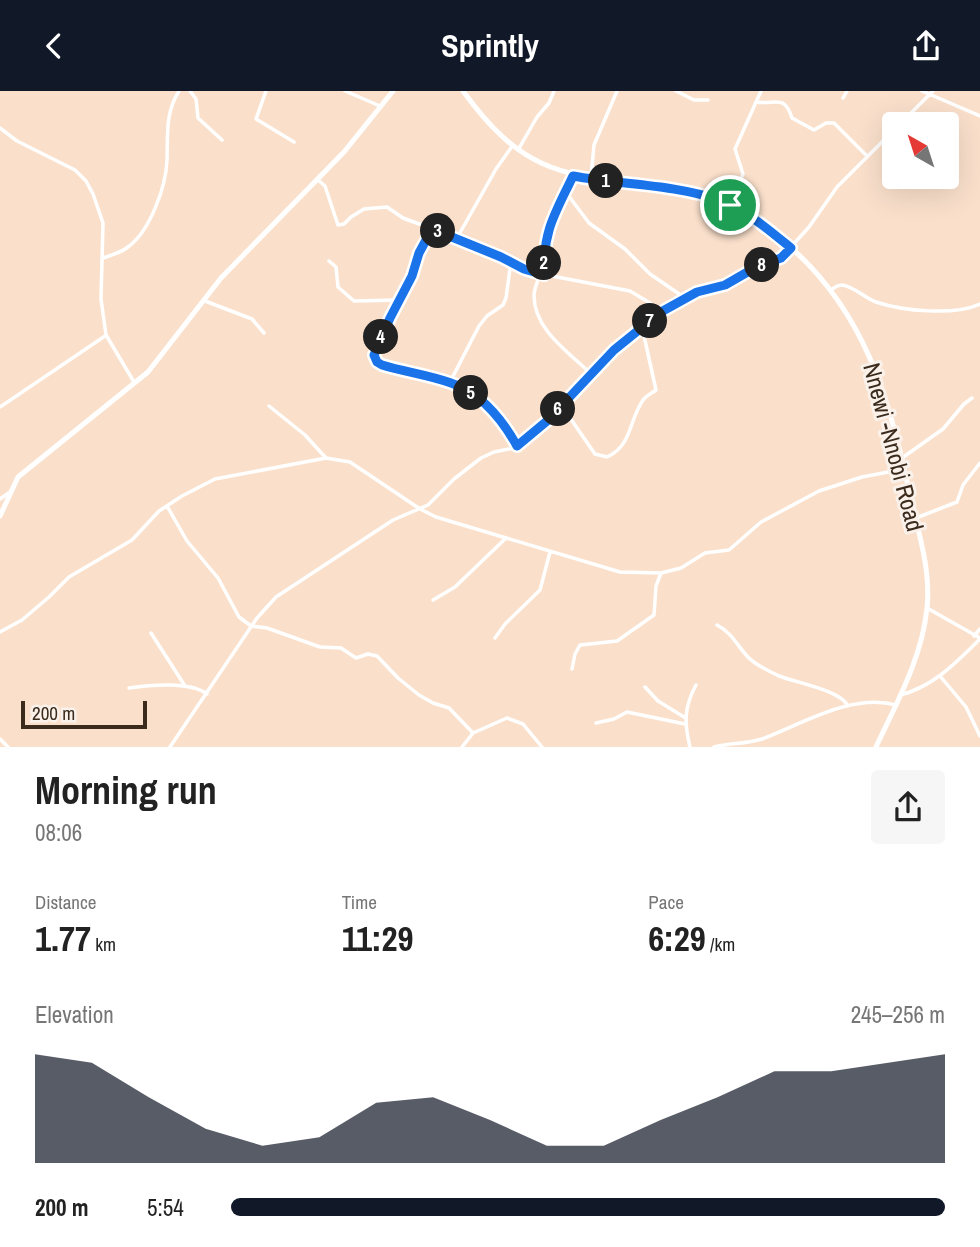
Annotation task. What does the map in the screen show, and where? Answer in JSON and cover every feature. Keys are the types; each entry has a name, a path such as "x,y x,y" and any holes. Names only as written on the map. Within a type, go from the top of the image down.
{"main road":[{"path":"0,516 10,492 24,472 136,383 166,352 203,300 344,152 393,91"},
{"name":"Nnewi -Nnobi Road","path":"464,92 486,122 516,148 548,168 573,176 699,194 730,205 761,224 791,248 831,289 861,335 890,410 905,468 925,567 927,608 916,658 876,747"}],"street":[{"path":"103,258 131,245 152,216 166,170 168,116 179,91"},
{"path":"190,91 196,99 198,118 222,141"},
{"path":"266,91 256,119 294,142"},
{"path":"345,91 380,106"},
{"path":"457,238 496,169 516,148 549,103 554,91"},
{"path":"591,179 594,145 617,91"},
{"path":"676,91 694,100 708,100"},
{"path":"730,205 743,174 735,149 761,91"},
{"path":"843,98 847,91"},
{"path":"922,91 980,115"},
{"path":"912,112 931,93"},
{"path":"756,102 783,103 790,108 792,118 814,130 827,123 834,123 867,156"},
{"path":"0,128 17,141 80,174 93,194 102,217 101,308 106,335 136,383"},
{"path":"170,747 263,609 292,586 393,520 433,501 454,479 481,458 517,446 538,431 614,350 661,312 685,298 725,285 758,266 781,258 837,187 882,142"},
{"path":"573,176 550,224 542,274 534,296 541,321 562,348 591,374"},
{"path":"318,180 325,186 338,225 344,225 357,212 387,207 403,218 542,274 630,291 661,312"},
{"path":"565,191 589,223 625,249 650,274 685,298"},
{"path":"432,229 378,344 375,359 382,365 403,372 450,382 473,394 502,420 517,446"},
{"path":"329,261 336,267 338,287 355,301 398,300"},
{"path":"450,382 479,326 487,316 503,305 511,261"},
{"path":"831,289 845,285 878,302 924,310 969,309 980,304"},
{"path":"203,300 252,319 264,333"},
{"path":"557,410 568,415 595,454 607,457 616,452 629,436 643,401 656,390 642,327"},
{"path":"0,407 106,335"},
{"path":"902,459 943,429 972,398"},
{"path":"269,406 305,435 326,458"},
{"path":"0,632 22,620 69,577 132,540 159,511 215,479 326,458 350,462 436,517 620,572 661,573 681,568 705,553 729,549 761,522 818,491 862,477 905,468"},
{"path":"916,518 957,502 963,485 980,463"},
{"path":"0,499 10,492"},
{"path":"167,506 187,541 225,588 239,617 251,626 276,631 320,647 341,648 356,658 368,654 377,656 419,695 449,708 473,733"},
{"path":"433,600 455,587 505,539"},
{"path":"495,638 505,624 540,590 550,552"},
{"path":"572,669 580,645 617,641 654,615 656,586 661,573"},
{"path":"900,695 922,688 940,676 980,639 927,608"},
{"path":"717,625 728,632 752,662 780,676 836,696 848,706"},
{"path":"974,636 980,629"},
{"path":"150,633 186,686"},
{"path":"940,676 968,711 980,736"},
{"path":"129,688 149,685 186,686 199,688 206,694"},
{"path":"690,747 685,717 687,703 696,685"},
{"path":"645,687 658,701 685,717"},
{"path":"714,747 750,742 848,706 887,702 896,705"},
{"path":"596,723 614,719 627,712 685,724"},
{"path":"462,747 473,733 498,721 512,718 523,725 542,747"},
{"path":"0,739 8,747"}],"route":[{"path":"573,176 699,194 730,205 761,224 791,248 787,254 745,272 725,285 697,292 661,312 614,350 538,431 517,446 502,420 464,388 382,365 375,359 378,344 432,229 544,275 543,255 550,224 573,176"}]}
